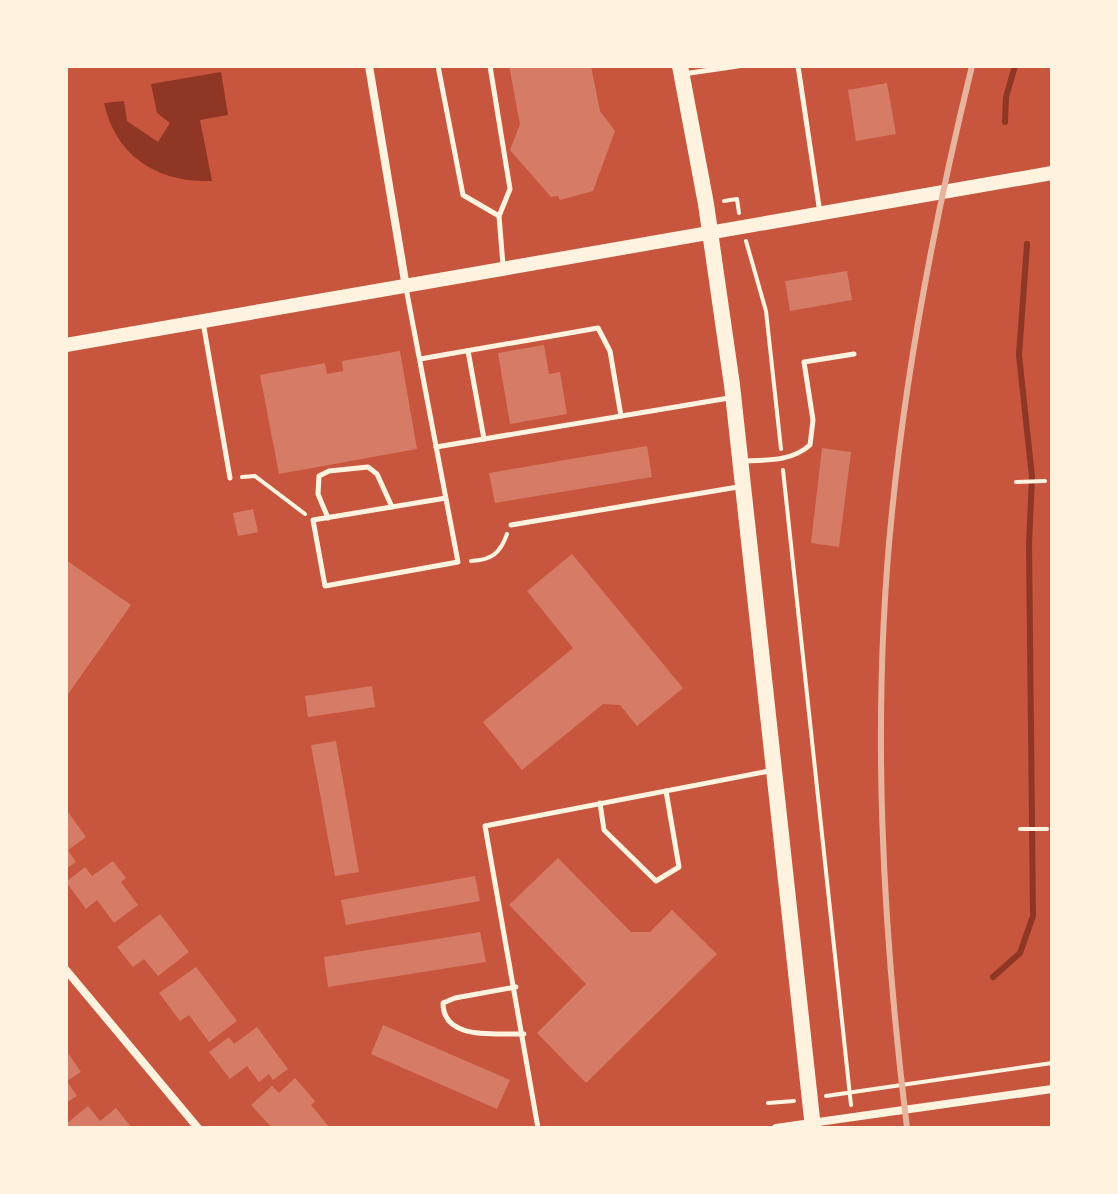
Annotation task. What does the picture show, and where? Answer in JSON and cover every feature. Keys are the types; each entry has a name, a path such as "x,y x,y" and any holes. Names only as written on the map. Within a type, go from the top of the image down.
{"main road":[{"path":"681,70 706,204 734,397 812,1125"}],"street":[{"path":"369,66 406,287"},
{"path":"66,345 1052,173"},
{"path":"66,970 198,1128"},
{"path":"776,1128 1052,1089"}],"lane":[{"path":"438,66 463,195 499,216"},
{"path":"490,66 510,189 499,216 504,269"},
{"path":"681,70 738,66"},
{"path":"798,66 821,214"},
{"path":"406,287 420,359 446,498 456,554 458,562 325,586 313,520 446,498"},
{"path":"203,322 230,478"},
{"path":"420,359 598,328 610,351 621,416"},
{"path":"468,351 484,439"},
{"path":"740,461 782,459 799,455 810,445 813,420 804,362 854,354"},
{"path":"436,447 734,397"},
{"path":"328,518 318,494 319,476 329,471 368,467 377,474 392,507"},
{"path":"511,525 743,486"},
{"path":"538,1128 516,987 485,826 774,770"},
{"path":"600,803 604,830 656,881 679,867 666,791"},
{"path":"516,987 455,998 443,1003 443,1015 452,1028 524,1034"}],"path":[{"path":"706,204 737,199 766,311 852,1118"},
{"path":"230,478 255,476 313,520"},
{"path":"1016,482 1045,481"},
{"path":"456,554 472,562 493,557 501,551 511,525"},
{"path":"1020,829 1047,829"},
{"path":"768,1103 1052,1063"}],"shaded area":[{"path":"221,72 228,115 200,120 212,181 174,177 157,171 129,152 118,138 104,103 124,101 127,121 158,142 170,123 157,113 151,84"}],"building":[{"path":"509,66 591,66 600,111 615,131 593,191 560,200 558,196 551,197 510,150 520,124"},
{"path":"887,83 896,134 856,141 848,90"},
{"path":"847,271 852,300 790,311 785,281"},
{"path":"544,345 549,374 560,372 567,414 510,424 498,353"},
{"path":"400,351 417,449 279,474 260,375 325,363 327,374 343,371 342,361"},
{"path":"647,446 652,477 495,503 489,473"},
{"path":"822,448 851,452 839,547 811,543"},
{"path":"253,509 258,532 238,536 233,513"},
{"path":"572,554 683,688 637,726 620,705 603,704 522,770 483,722 573,648 527,591"},
{"path":"66,560 131,605 66,697"},
{"path":"372,686 375,707 308,717 305,696"},
{"path":"336,741 359,872 335,876 311,745"},
{"path":"66,809 86,837 68,850 76,862 66,869"},
{"path":"558,858 631,932 650,932 672,910 717,954 586,1083 537,1033 586,984 509,905"},
{"path":"113,861 126,878 121,882 138,905 114,923 97,900 86,909 66,882 85,867 92,876"},
{"path":"475,876 480,901 346,925 341,900"},
{"path":"160,914 189,952 158,976 144,959 133,967 117,947"},
{"path":"480,932 486,962 328,987 324,957"},
{"path":"196,967 237,1021 209,1042 189,1015 180,1021 159,993"},
{"path":"383,1025 510,1080 497,1109 371,1054"},
{"path":"257,1027 288,1069 273,1080 269,1074 259,1082 247,1066 230,1079 209,1052 229,1037 234,1044"},
{"path":"66,1050 81,1072 67,1081 77,1096 66,1103"},
{"path":"295,1078 315,1101 311,1105 330,1128 272,1128 251,1105 272,1086 279,1093"},
{"path":"88,1106 100,1121 116,1108 132,1128 66,1128 66,1124"}],"waterway":[{"path":"1005,122 1006,97 1015,66"},
{"path":"993,977 1020,953 1033,916 1029,544 1032,477 1019,355 1027,244"}],"railway":[{"path":"907,1128 891,975 882,820 882,666 886,589 898,456 914,344 946,177 972,66"}]}
